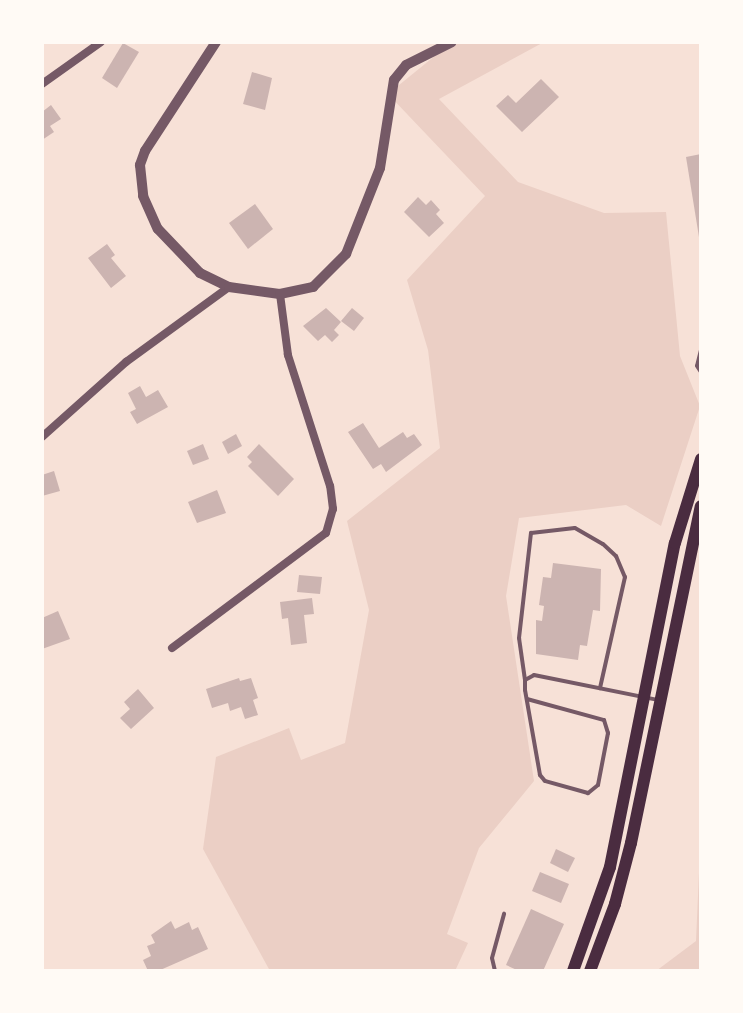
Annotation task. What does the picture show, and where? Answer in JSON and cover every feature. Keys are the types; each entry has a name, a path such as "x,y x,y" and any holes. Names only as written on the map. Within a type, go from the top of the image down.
{"main road":[{"path":"573,971 610,867 675,543 701,459"},
{"path":"590,971 623,875 701,506"}],"street":[{"path":"42,84 101,42"},
{"path":"216,42 145,151 140,165 143,196 158,229 200,273 229,287 280,294 313,287 346,254 380,168 394,80 406,65 452,42"},
{"path":"42,437 126,362 229,287"},
{"path":"172,648 326,533 333,509 330,486 288,355 280,294"}],"lane":[{"path":"701,350 697,366 701,372"},
{"path":"527,699 604,720 608,733 594,790 588,793 559,785 545,781 540,775 527,699 519,638 531,533 575,528 603,544 616,556 625,577 600,688"},
{"path":"525,680 534,675 660,700"},
{"path":"495,971 492,958 504,914"}],"shaded area":[{"path":"452,42 544,42 439,99 518,182 604,213 666,212 680,356 700,406 661,526 626,505 519,518 506,596 534,781 479,848 447,934 468,943 455,971 270,971 203,849 216,757 289,728 301,760 345,743 369,610 347,521 440,448 428,350 407,280 485,196 388,94"},
{"path":"701,827 701,971 656,971 696,941"}],"building":[{"path":"123,43 139,52 117,88 102,78"},
{"path":"252,72 272,78 265,110 243,104"},
{"path":"541,79 559,97 522,132 496,106 508,95 516,103"},
{"path":"51,105 61,119 50,126 54,132 42,140 42,112"},
{"path":"701,154 701,237 699,237 686,157"},
{"path":"418,197 426,205 431,200 440,210 436,214 444,223 429,237 404,212"},
{"path":"255,204 273,229 248,249 229,223"},
{"path":"107,244 115,255 111,258 126,276 111,288 88,258"},
{"path":"326,308 341,322 334,330 339,335 332,342 325,335 318,341 303,326"},
{"path":"352,308 364,318 354,331 341,321"},
{"path":"140,386 146,397 158,390 168,407 137,424 130,412 136,409 128,393"},
{"path":"363,423 379,448 403,432 407,438 414,434 422,445 386,472 381,464 373,469 348,432"},
{"path":"236,434 242,446 228,454 222,442"},
{"path":"203,444 209,459 193,465 187,451"},
{"path":"259,444 294,479 278,496 248,466 252,462 247,457"},
{"path":"54,471 60,491 42,496 42,475"},
{"path":"217,490 226,513 197,523 188,502"},
{"path":"553,563 601,569 600,611 593,610 587,646 580,645 578,660 536,654 536,620 542,621 544,606 539,605 543,577 551,578"},
{"path":"299,575 322,577 320,594 297,592"},
{"path":"312,598 314,614 304,615 307,643 291,645 288,618 282,619 280,602"},
{"path":"58,611 70,639 42,649 42,618"},
{"path":"239,678 240,681 251,678 258,698 253,700 258,715 245,719 241,707 230,711 228,703 212,708 206,689"},
{"path":"138,689 154,708 131,729 120,718 130,709 124,702"},
{"path":"556,849 575,858 568,872 550,863"},
{"path":"540,872 569,884 561,903 532,891"},
{"path":"531,909 564,924 543,971 519,971 506,965"},
{"path":"171,921 175,929 189,922 192,930 198,927 208,949 158,971 148,971 143,960 151,956 147,946 155,943 151,935"}]}
